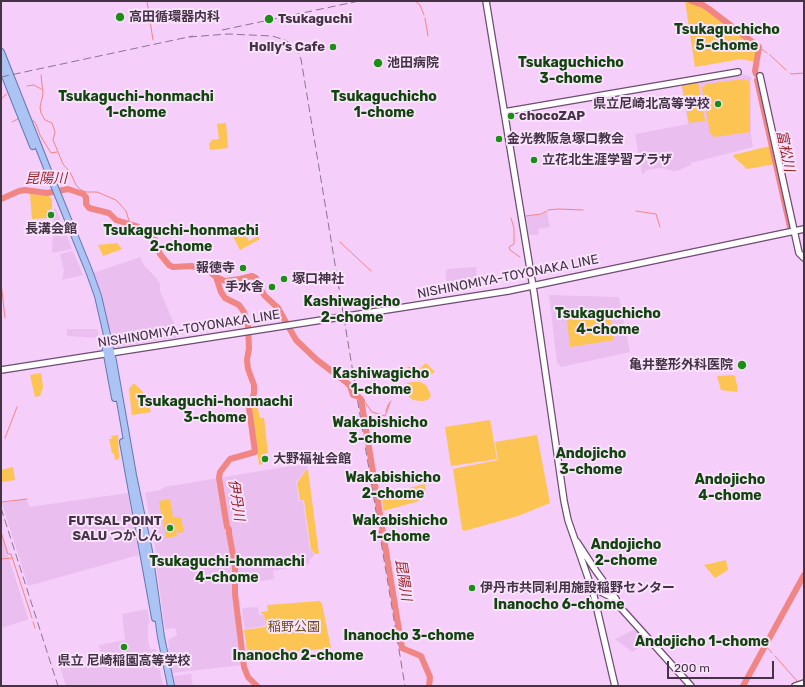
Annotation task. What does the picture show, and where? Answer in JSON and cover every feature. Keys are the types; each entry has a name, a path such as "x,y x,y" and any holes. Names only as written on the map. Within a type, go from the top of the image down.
{"main road":[{"path":"486,1 532,286 564,501 568,520 591,587 615,686"},
{"path":"1,52 54,192"},
{"path":"1,66 92,287 109,353 149,551 161,637 171,686"},
{"path":"504,112 738,72"},
{"path":"760,76 799,253 804,258"},
{"name":"NISHINOMIYA-TOYONAKA LINE","path":"1,370 489,294 804,229"},
{"path":"109,353 167,686"},
{"path":"575,539 622,609 636,627 691,686"},
{"path":"591,587 611,597 622,609"},
{"path":"597,609 603,604 610,602 616,603"},
{"path":"795,686 804,683"}],"shaded area":[{"name":"県立尼崎北高等学校","path":"739,73 751,77 751,136 753,147 691,163 691,165 679,170 674,171 660,168 648,170 642,174 635,134 688,124 681,84"},
{"path":"54,209 56,209 72,249 52,253"},
{"path":"547,212 550,227 538,229 539,235 529,235 526,216 541,215"},
{"path":"73,251 83,275 62,280 64,271 60,254"},
{"path":"140,257 144,265 160,284 160,291 180,337 117,347 113,345 102,295 93,273"},
{"path":"476,267 477,277 469,280 468,287 446,285 447,269"},
{"path":"549,295 619,297 630,352 561,367 557,363"},
{"path":"67,329 97,329 99,338 67,336"},
{"path":"303,464 308,467 296,482 299,501 303,500 310,550 315,554 309,561 310,564 273,571 274,579 244,584 243,576 232,578 242,665 172,673 168,640 177,635 175,628 165,629 156,551 145,493 160,490 165,487"},
{"path":"128,493 139,555 28,586 2,503 27,499 29,507"},
{"path":"1,533 28,618 27,620 1,628"},
{"path":"258,607 259,615 264,615 265,626 245,629 243,608"},
{"name":"県立 尼崎稲園高等学校","path":"147,609 150,623 148,623 148,639 150,649 156,649 163,686 66,686 59,664 104,667 99,645 125,640 122,614"},
{"path":"633,630 637,631 648,643 632,652 615,639"},
{"path":"191,674 193,686 174,686 172,676"}],"green space":[{"path":"685,1 705,8 756,48 755,62 741,59 695,67"},
{"path":"743,79 749,81 750,132 714,137 710,133 702,88 706,84"},
{"path":"698,82 705,121 689,123 682,85"},
{"path":"226,123 228,148 210,150 209,143 211,140 219,139 217,124"},
{"path":"770,146 775,164 747,169 733,156 733,155"},
{"path":"30,194 49,195 52,200 52,209 47,210 47,218 32,219"},
{"path":"242,229 249,241 258,236 260,239 240,250 231,233"},
{"path":"117,243 122,249 103,256 98,245"},
{"path":"566,311 609,311 614,340 570,347"},
{"path":"426,363 435,372 428,376 419,374 411,375 404,380 399,376 409,366 416,372"},
{"path":"41,373 43,387 40,396 35,397 30,375"},
{"path":"717,376 735,376 738,390 737,392 721,390"},
{"path":"420,382 426,385 431,395 428,400 413,400 407,395 407,383"},
{"path":"133,384 135,384 143,392 145,399 148,401 151,412 132,415 129,389"},
{"path":"256,400 260,418 264,418 268,453 261,455 263,464 259,465 251,405 252,401"},
{"path":"490,420 497,459 451,466 445,427"},
{"path":"118,435 119,459 115,460 109,439 112,439 111,436"},
{"path":"537,435 550,503 518,516 464,531 462,529 453,469 498,460 495,442"},
{"path":"13,467 15,480 1,482 1,470"},
{"path":"306,470 308,470 319,554 316,554 311,550 304,500 300,500 297,483"},
{"path":"425,484 426,491 417,494 419,501 383,511 382,495"},
{"path":"170,499 173,517 162,519 159,501"},
{"name":"FUTSAL POINT SALU つかしん","path":"181,517 184,532 177,533 174,520 177,536 166,538 163,519"},
{"path":"726,560 728,570 715,578 704,565"},
{"name":"稲野公園","path":"320,601 322,604 331,648 248,656 244,630 266,627 264,614 261,614 261,612 268,611 267,605"}],"waterway":[{"path":"147,1 153,40"},
{"path":"415,1 420,5 424,15"},
{"name":"富松川","path":"691,1 703,5 709,9 759,47 755,71 756,74"},
{"path":"425,18 428,36"},
{"path":"759,47 767,53"},
{"path":"770,55 786,70"},
{"path":"790,73 804,73"},
{"path":"41,75 43,94 40,107 41,113 45,120 52,123 55,132 53,140 63,164 70,172 76,185 81,190 86,192 97,192 116,200 126,211 130,224"},
{"name":"富松川","path":"757,80 790,227"},
{"path":"27,86 34,85 41,89"},
{"path":"1,100 7,94"},
{"path":"12,122 18,119"},
{"path":"33,120 51,153 57,152"},
{"name":"昆陽川","path":"1,199 25,190 47,193 68,189 83,194 86,197 86,204 89,208 109,213 116,220 136,226 153,235 160,254 169,265 173,267 191,266 206,269 216,277 225,281 252,276 256,278 261,290 265,296 278,308 296,340 317,360 346,382 350,386 353,395 361,399 402,648 421,656 430,677 429,686"},
{"path":"548,210 583,210"},
{"path":"526,216 541,214 547,211"},
{"path":"636,211 656,214 660,227"},
{"path":"511,218 514,228 514,244 509,247 510,250 520,257"},
{"path":"340,242 371,271"},
{"name":"伊丹川","path":"216,277 221,292 225,298 239,305 244,312 248,326 248,369 254,385 254,393 249,408 255,452 230,459 220,472 219,478 235,566 235,594 244,667 248,677 257,686"},
{"path":"1,282 5,318"},
{"path":"359,397 365,400 364,401 372,412 385,416 390,403"},
{"path":"386,411 391,401"},
{"path":"5,438 17,407"},
{"path":"2,502 27,499"},
{"path":"1,532 8,554 11,554 32,618"},
{"path":"1,559 12,558"},
{"path":"743,686 804,575"},
{"path":"33,622 35,628"},
{"path":"765,645 772,653"},
{"path":"775,656 798,682"}],"railway":[{"path":"222,30 359,1"},
{"path":"189,37 228,34 272,36 285,40 291,44 301,59 405,686"},
{"path":"1,77 193,36"},
{"path":"1,508 58,686"}],"place":[{"name":"高田循環器内科","path":"120,17"},
{"name":"Tsukaguchi","path":"269,19"},
{"name":"Holly’s Cafe","path":"333,47"},
{"name":"池田病院","path":"378,63"},
{"name":"県立尼崎北高等学校","path":"718,104"},
{"name":"chocoZAP","path":"511,116"},
{"name":"金光教阪急塚口教会","path":"499,139"},
{"name":"立花北生涯学習プラザ","path":"534,160"},
{"name":"長溝会館","path":"51,215"},
{"name":"報徳寺","path":"243,268"},
{"name":"塚口神社","path":"284,279"},
{"name":"手水舎","path":"272,287"},
{"name":"亀井整形外科医院","path":"742,365"},
{"name":"大野福祉会館","path":"265,459"},
{"name":"FUTSAL POINT SALU つかしん","path":"170,528"},
{"name":"伊丹市共同利用施設稲野センター","path":"472,588"},
{"name":"県立 尼崎稲園高等学校","path":"124,647"}],"district":[{"name":"Tsukaguchicho 5-chome","path":"727,38"},
{"name":"Tsukaguchicho 3-chome","path":"571,72"},
{"name":"Tsukaguchi-honmachi 1-chome","path":"136,106"},
{"name":"Tsukaguchicho 1-chome","path":"384,106"},
{"name":"Tsukaguchi-honmachi 2-chome","path":"181,240"},
{"name":"Kashiwagicho 2-chome","path":"352,310"},
{"name":"Tsukaguchicho 4-chome","path":"608,322"},
{"name":"Kashiwagicho 1-chome","path":"381,382"},
{"name":"Tsukaguchi-honmachi 3-chome","path":"215,410"},
{"name":"Wakabishicho 3-chome","path":"380,432"},
{"name":"Andojicho 3-chome","path":"591,462"},
{"name":"Wakabishicho 2-chome","path":"393,486"},
{"name":"Andojicho 4-chome","path":"730,488"},
{"name":"Wakabishicho 1-chome","path":"400,530"},
{"name":"Andojicho 2-chome","path":"626,554"},
{"name":"Tsukaguchi-honmachi 4-chome","path":"227,570"},
{"name":"Inanocho 6-chome","path":"559,605"},
{"name":"Inanocho 3-chome","path":"409,636"},
{"name":"Andojicho 1-chome","path":"702,642"},
{"name":"Inanocho 2-chome","path":"298,656"}]}
